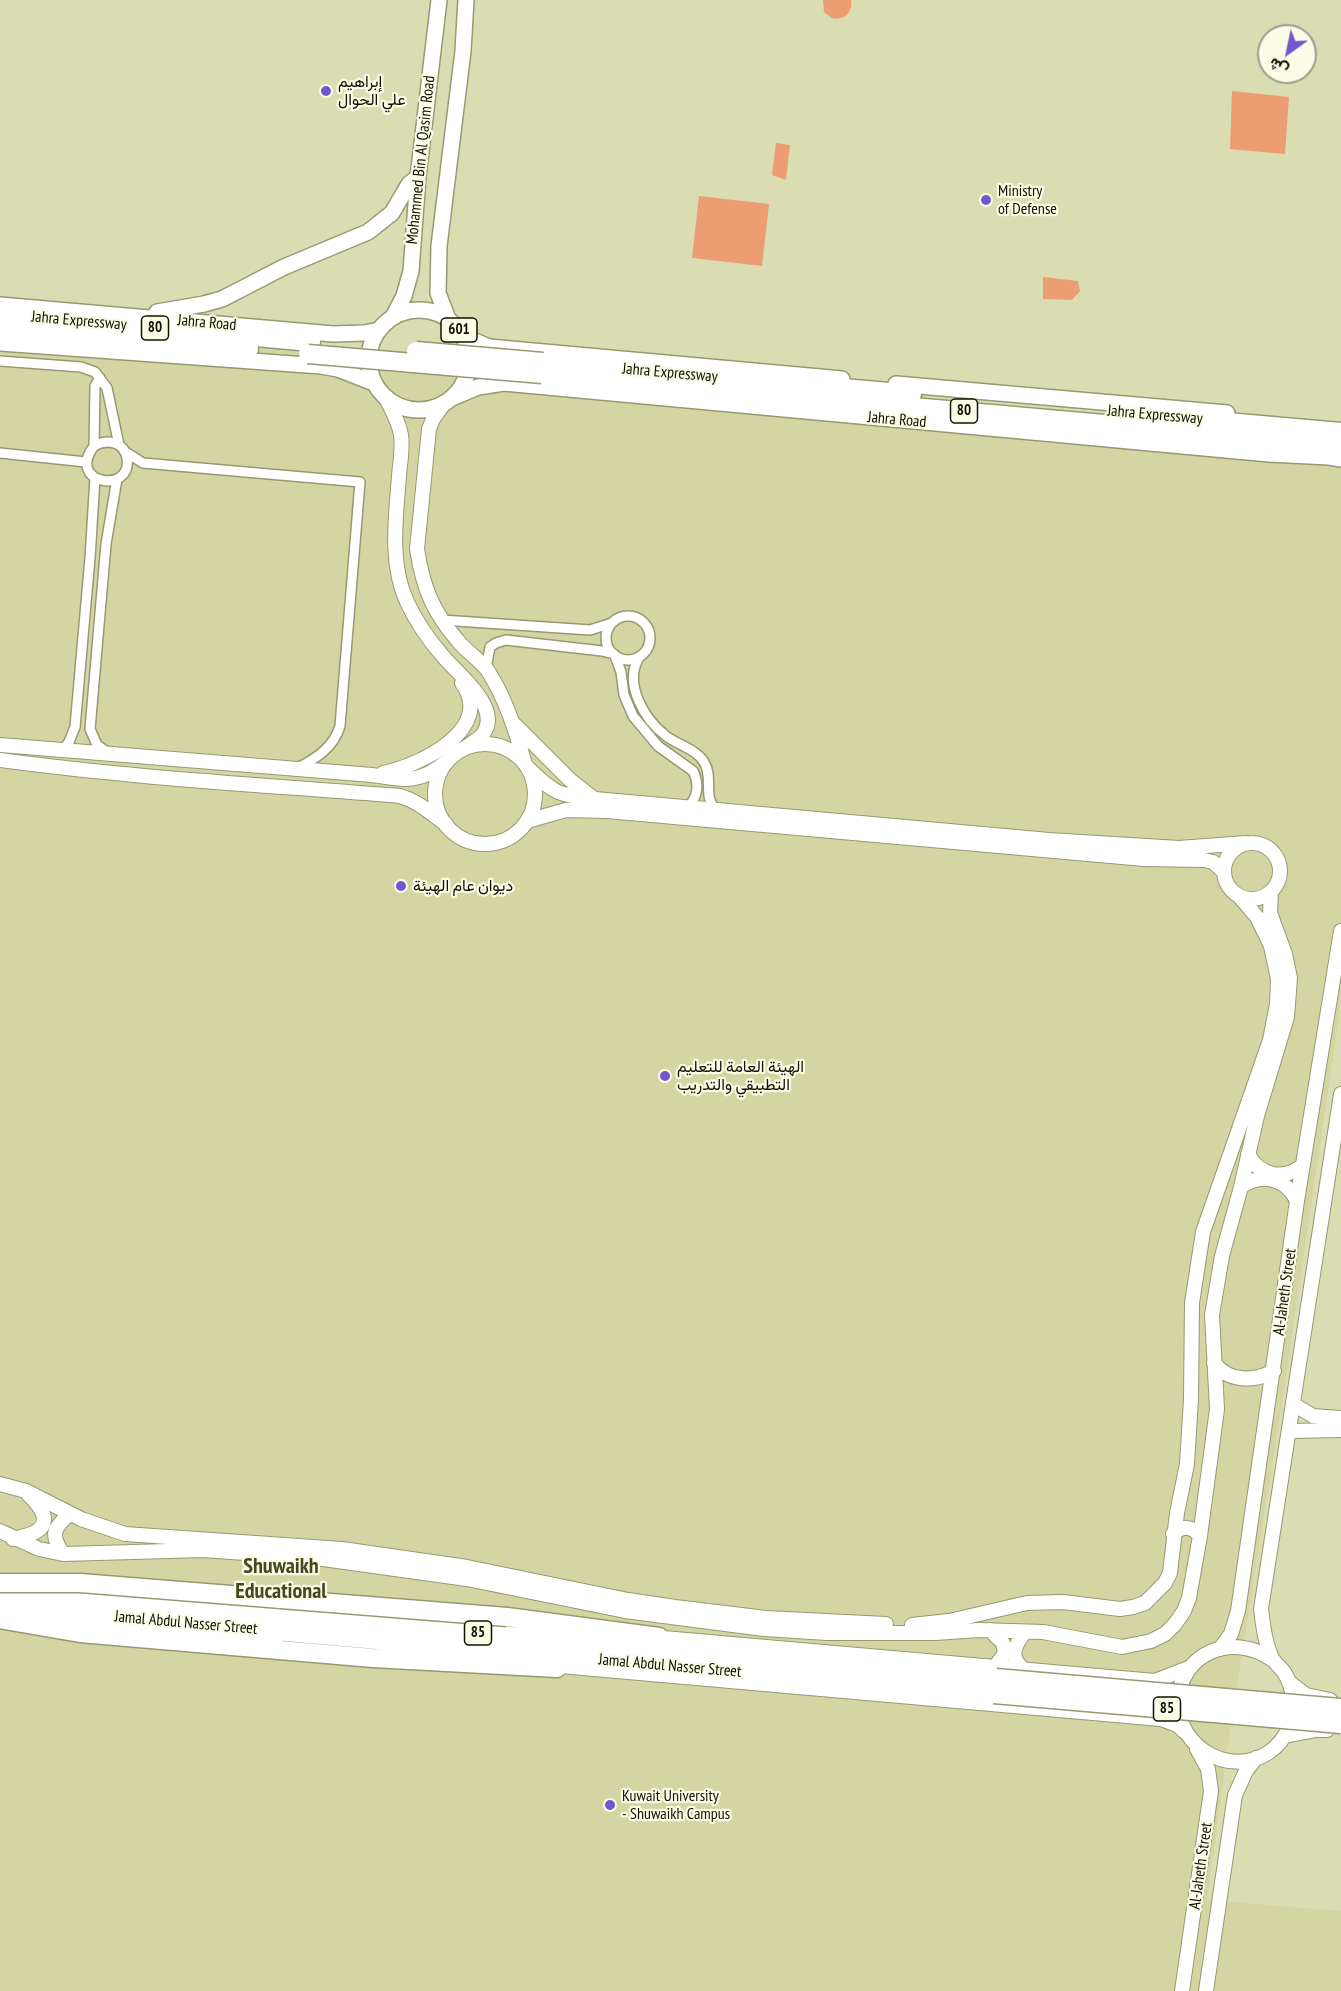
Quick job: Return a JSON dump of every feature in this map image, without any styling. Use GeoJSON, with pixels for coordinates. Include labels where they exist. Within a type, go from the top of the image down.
{"type":"FeatureCollection","features":[{"type":"Feature","properties":{"kind":"highway","name":"Jahra Expressway"},"geometry":{"type":"LineString","coordinates":[[0,314],[1341,432]]}},
{"type":"Feature","properties":{"kind":"highway","name":"Jahra Expressway"},"geometry":{"type":"LineString","coordinates":[[0,328],[1341,444]]}},
{"type":"Feature","properties":{"kind":"highway"},"geometry":{"type":"LineString","coordinates":[[0,1582],[80,1583],[507,1617],[669,1638]]}},
{"type":"Feature","properties":{"kind":"highway","name":"Jamal Abdul Nasser Street"},"geometry":{"type":"LineString","coordinates":[[0,1592],[1341,1708]]}},
{"type":"Feature","properties":{"kind":"highway","name":"Jamal Abdul Nasser Street"},"geometry":{"type":"LineString","coordinates":[[0,1607],[1341,1724]]}},
{"type":"Feature","properties":{"kind":"highway"},"geometry":{"type":"LineString","coordinates":[[0,1617],[80,1633],[373,1658],[608,1670]]}},
{"type":"Feature","properties":{"kind":"main road","name":"Mohammed Bin Al Qasim Road"},"geometry":{"type":"LineString","coordinates":[[393,317],[409,282],[418,177],[439,0]]}},
{"type":"Feature","properties":{"kind":"main road","name":"Mohammed Bin Al Qasim Road"},"geometry":{"type":"LineString","coordinates":[[448,319],[438,293],[439,246],[463,51],[466,0]]}},
{"type":"Feature","properties":{"kind":"main road"},"geometry":{"type":"LineString","coordinates":[[136,316],[222,299],[277,270],[368,232],[392,213],[409,184],[418,177]]}},
{"type":"Feature","properties":{"kind":"main road"},"geometry":{"type":"LineString","coordinates":[[412,260],[418,270],[427,268],[439,246]]}},
{"type":"Feature","properties":{"kind":"main road","name":"Jahra Road"},"geometry":{"type":"LineString","coordinates":[[0,304],[333,334],[379,330]]}},
{"type":"Feature","properties":{"kind":"main road","name":"601"},"geometry":{"type":"LineString","coordinates":[[374,383],[369,356],[379,330],[401,313],[430,311],[448,319],[464,336],[470,354],[465,382],[449,401]]}},
{"type":"Feature","properties":{"kind":"main road"},"geometry":{"type":"LineString","coordinates":[[464,336],[489,347],[1341,423]]}},
{"type":"Feature","properties":{"kind":"main road"},"geometry":{"type":"LineString","coordinates":[[0,344],[321,366],[338,369],[374,383],[386,398],[400,407],[418,411],[449,401]]}},
{"type":"Feature","properties":{"kind":"main road","name":"Jahra Road"},"geometry":{"type":"LineString","coordinates":[[449,401],[478,387],[504,383],[1341,459]]}},
{"type":"Feature","properties":{"kind":"street"},"geometry":{"type":"LineString","coordinates":[[0,361],[81,367],[95,372],[107,388],[122,448],[127,459],[127,466],[120,476],[106,544],[90,729],[98,746],[109,754]]}},
{"type":"Feature","properties":{"kind":"street"},"geometry":{"type":"LineString","coordinates":[[94,446],[95,386],[100,378]]}},
{"type":"Feature","properties":{"kind":"street"},"geometry":{"type":"LineString","coordinates":[[372,775],[398,770],[424,759],[457,737],[467,722],[470,710],[466,689],[428,638],[406,600],[399,578],[395,552],[402,442],[397,420],[386,398]]}},
{"type":"Feature","properties":{"kind":"street"},"geometry":{"type":"LineString","coordinates":[[0,760],[71,770],[400,796],[417,802],[464,839],[478,843],[493,843],[507,839],[520,830],[534,806],[536,793],[534,780],[526,765],[515,725],[486,669],[459,643],[427,594],[417,549],[429,429],[432,419],[449,401]]}},
{"type":"Feature","properties":{"kind":"street"},"geometry":{"type":"LineString","coordinates":[[143,463],[110,482],[95,478],[86,462],[88,453],[94,446],[111,441],[143,463],[360,482],[340,726],[332,742],[323,752],[292,769],[288,788]]}},
{"type":"Feature","properties":{"kind":"street"},"geometry":{"type":"LineString","coordinates":[[0,453],[86,462]]}},
{"type":"Feature","properties":{"kind":"street"},"geometry":{"type":"LineString","coordinates":[[63,750],[73,735],[77,705],[95,478]]}},
{"type":"Feature","properties":{"kind":"street"},"geometry":{"type":"LineString","coordinates":[[396,536],[418,538]]}},
{"type":"Feature","properties":{"kind":"street"},"geometry":{"type":"LineString","coordinates":[[442,620],[590,630],[612,623],[624,616],[632,616],[646,624],[651,638],[646,652],[628,660],[602,651],[506,640],[490,647],[486,669]]}},
{"type":"Feature","properties":{"kind":"street"},"geometry":{"type":"LineString","coordinates":[[612,623],[606,635],[609,649],[615,655],[621,672],[624,695],[633,716],[658,746],[693,771],[697,791],[694,811]]}},
{"type":"Feature","properties":{"kind":"street"},"geometry":{"type":"LineString","coordinates":[[640,656],[634,668],[633,678],[640,703],[658,729],[696,754],[705,763],[709,774],[708,798],[716,810]]}},
{"type":"Feature","properties":{"kind":"street"},"geometry":{"type":"LineString","coordinates":[[0,745],[372,775],[403,780],[419,778],[432,774],[465,748],[483,733],[487,722],[485,708],[478,694],[443,657]]}},
{"type":"Feature","properties":{"kind":"street"},"geometry":{"type":"LineString","coordinates":[[77,705],[92,707]]}},
{"type":"Feature","properties":{"kind":"street"},"geometry":{"type":"LineString","coordinates":[[515,725],[570,780],[595,799]]}},
{"type":"Feature","properties":{"kind":"street"},"geometry":{"type":"LineString","coordinates":[[465,748],[480,744],[496,745],[512,751],[554,791],[568,796],[1144,859],[1213,861],[1224,872],[1228,886],[1257,917],[1271,946],[1278,979],[1278,1004],[1270,1040],[1203,1232],[1192,1303],[1191,1399],[1187,1464],[1176,1513],[1170,1573],[1157,1594],[1145,1603],[1120,1609],[1063,1602],[1027,1603],[949,1621],[916,1625],[766,1618],[675,1607],[613,1603]]}},
{"type":"Feature","properties":{"kind":"street"},"geometry":{"type":"LineString","coordinates":[[446,762],[438,776],[435,793],[438,809],[446,824]]}},
{"type":"Feature","properties":{"kind":"street"},"geometry":{"type":"LineString","coordinates":[[0,1484],[26,1491],[70,1514],[125,1534],[342,1549],[466,1567],[613,1603],[764,1629],[935,1634],[990,1630],[1043,1632],[1122,1647],[1138,1645],[1158,1637],[1175,1624],[1189,1598],[1217,1409],[1212,1315],[1222,1256],[1262,1098],[1285,1030],[1289,1004],[1288,966],[1282,942],[1270,913],[1271,892],[1280,878],[1276,856],[1265,846],[1257,843],[1179,848],[882,831],[716,810],[579,810],[555,813],[527,821]]}},
{"type":"Feature","properties":{"kind":"street"},"geometry":{"type":"LineString","coordinates":[[1224,872],[1230,854],[1234,849],[1246,843]]}},
{"type":"Feature","properties":{"kind":"street"},"geometry":{"type":"LineString","coordinates":[[1239,896],[1252,899],[1271,892]]}},
{"type":"Feature","properties":{"kind":"street","name":"Al-Jaheth Street"},"geometry":{"type":"LineString","coordinates":[[1220,1649],[1231,1634],[1237,1619],[1297,1201],[1334,1015],[1341,931]]}},
{"type":"Feature","properties":{"kind":"street","name":"Al-Jaheth Street"},"geometry":{"type":"LineString","coordinates":[[1273,1660],[1265,1635],[1261,1609],[1341,1094]]}},
{"type":"Feature","properties":{"kind":"street"},"geometry":{"type":"LineString","coordinates":[[1248,1154],[1260,1169],[1272,1174],[1286,1174],[1303,1165]]}},
{"type":"Feature","properties":{"kind":"street"},"geometry":{"type":"LineString","coordinates":[[1241,1187],[1257,1179],[1270,1178],[1287,1186],[1297,1201]]}},
{"type":"Feature","properties":{"kind":"street"},"geometry":{"type":"LineString","coordinates":[[1203,1232],[1211,1239],[1226,1237]]}},
{"type":"Feature","properties":{"kind":"street"},"geometry":{"type":"LineString","coordinates":[[1200,1248],[1215,1247],[1222,1256]]}},
{"type":"Feature","properties":{"kind":"street"},"geometry":{"type":"LineString","coordinates":[[1214,1363],[1229,1376],[1254,1379],[1274,1371]]}},
{"type":"Feature","properties":{"kind":"street"},"geometry":{"type":"LineString","coordinates":[[1216,1386],[1229,1382],[1252,1386],[1270,1398]]}},
{"type":"Feature","properties":{"kind":"street"},"geometry":{"type":"LineString","coordinates":[[1293,1404],[1313,1423],[1341,1430]]}},
{"type":"Feature","properties":{"kind":"street"},"geometry":{"type":"LineString","coordinates":[[1290,1431],[1313,1423],[1341,1418]]}},
{"type":"Feature","properties":{"kind":"street"},"geometry":{"type":"LineString","coordinates":[[1256,1489],[1267,1495],[1280,1494]]}},
{"type":"Feature","properties":{"kind":"street"},"geometry":{"type":"LineString","coordinates":[[13,1539],[30,1535],[41,1528],[43,1521],[43,1513],[26,1491]]}},
{"type":"Feature","properties":{"kind":"street"},"geometry":{"type":"LineString","coordinates":[[1176,1513],[1186,1520],[1197,1520],[1202,1517]]}},
{"type":"Feature","properties":{"kind":"street"},"geometry":{"type":"LineString","coordinates":[[63,1554],[55,1541],[55,1530],[60,1521],[70,1514]]}},
{"type":"Feature","properties":{"kind":"street"},"geometry":{"type":"LineString","coordinates":[[1173,1534],[1184,1527],[1190,1528],[1200,1536]]}},
{"type":"Feature","properties":{"kind":"street"},"geometry":{"type":"LineString","coordinates":[[0,1531],[13,1539],[39,1549],[63,1554],[194,1550],[316,1558],[586,1597]]}},
{"type":"Feature","properties":{"kind":"street"},"geometry":{"type":"LineString","coordinates":[[0,1582],[1155,1681],[1191,1667],[1203,1657],[1220,1649],[1249,1648],[1273,1660],[1282,1670],[1289,1682],[1294,1700],[1285,1736],[1275,1747],[1256,1758],[1235,1762],[1220,1760],[1207,1754],[1177,1725],[1161,1719],[0,1617]]}},
{"type":"Feature","properties":{"kind":"street"},"geometry":{"type":"LineString","coordinates":[[990,1630],[1003,1643],[1005,1653],[995,1667]]}},
{"type":"Feature","properties":{"kind":"street"},"geometry":{"type":"LineString","coordinates":[[1025,1632],[1016,1643],[1014,1652],[1017,1663],[1025,1670]]}},
{"type":"Feature","properties":{"kind":"street"},"geometry":{"type":"LineString","coordinates":[[1185,1732],[1179,1716],[1178,1699],[1191,1667]]}},
{"type":"Feature","properties":{"kind":"street"},"geometry":{"type":"LineString","coordinates":[[1289,1682],[1306,1695],[1341,1701]]}},
{"type":"Feature","properties":{"kind":"street"},"geometry":{"type":"LineString","coordinates":[[1285,1736],[1316,1730],[1341,1732]]}},
{"type":"Feature","properties":{"kind":"street","name":"Al-Jaheth Street"},"geometry":{"type":"LineString","coordinates":[[1182,1991],[1203,1851],[1210,1783],[1208,1769],[1195,1744]]}},
{"type":"Feature","properties":{"kind":"street","name":"Al-Jaheth Street"},"geometry":{"type":"LineString","coordinates":[[1206,1991],[1235,1795],[1246,1771],[1256,1758]]}},
{"type":"Feature","properties":{"kind":"street"},"geometry":{"type":"LineString","coordinates":[[1203,1851],[1216,1853],[1225,1861]]}},
{"type":"Feature","properties":{"kind":"shaded area"},"geometry":{"type":"Polygon","coordinates":[[[823,0],[851,0],[851,9],[844,17],[832,18],[824,12],[823,0]]]}},
{"type":"Feature","properties":{"kind":"shaded area"},"geometry":{"type":"Polygon","coordinates":[[[1232,91],[1289,97],[1285,154],[1230,149],[1232,91]]]}},
{"type":"Feature","properties":{"kind":"shaded area"},"geometry":{"type":"Polygon","coordinates":[[[776,143],[790,145],[786,180],[772,175],[776,143]]]}},
{"type":"Feature","properties":{"kind":"shaded area"},"geometry":{"type":"Polygon","coordinates":[[[699,196],[769,204],[762,266],[692,258],[699,196]]]}},
{"type":"Feature","properties":{"kind":"shaded area"},"geometry":{"type":"Polygon","coordinates":[[[1043,277],[1078,281],[1080,291],[1072,300],[1043,299],[1043,277]]]}},
{"type":"Feature","properties":{"kind":"shaded area","name":"الهيئة العامة للتعليم التطبيقي والتدريب"},"geometry":{"type":"Polygon","coordinates":[[[0,316],[1341,439],[1341,1002],[1281,1410],[1233,1709],[1207,1900],[1341,1911],[1341,1991],[0,1991],[0,316]]]}},
{"type":"Feature","properties":{"kind":"place","name":"إبراهيم علي الحوال"},"geometry":{"type":"Point","coordinates":[326,91]}},
{"type":"Feature","properties":{"kind":"place","name":"Ministry of Defense"},"geometry":{"type":"Point","coordinates":[986,200]}},
{"type":"Feature","properties":{"kind":"place","name":"ديوان عام الهيئة"},"geometry":{"type":"Point","coordinates":[401,886]}},
{"type":"Feature","properties":{"kind":"place","name":"الهيئة العامة للتعليم التطبيقي والتدريب"},"geometry":{"type":"Point","coordinates":[665,1076]}},
{"type":"Feature","properties":{"kind":"place","name":"Kuwait University - Shuwaikh Campus"},"geometry":{"type":"Point","coordinates":[610,1805]}},
{"type":"Feature","properties":{"kind":"district","name":"Shuwaikh Educational"},"geometry":{"type":"Point","coordinates":[281,1580]}}]}
